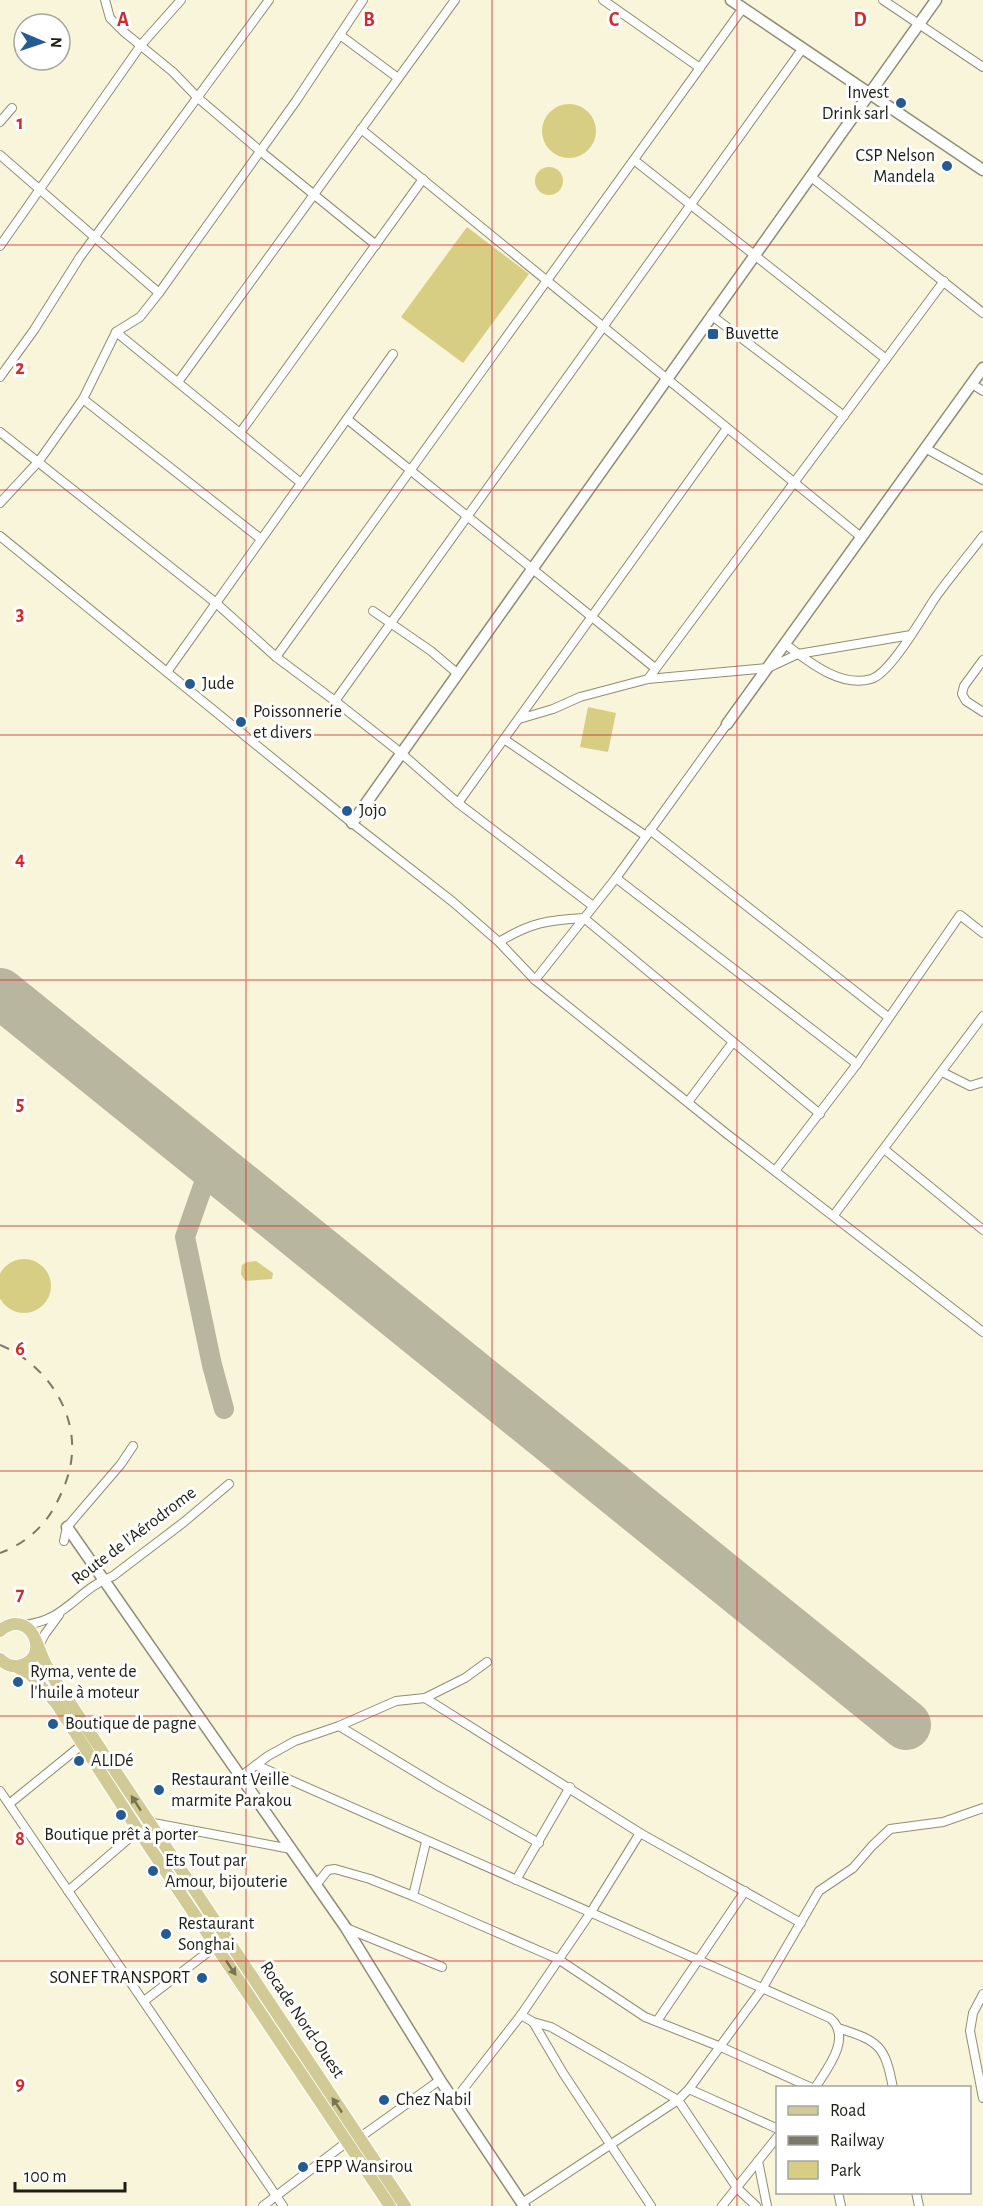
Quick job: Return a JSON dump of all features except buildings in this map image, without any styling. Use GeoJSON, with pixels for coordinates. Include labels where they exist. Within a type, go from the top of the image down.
{"type":"FeatureCollection","features":[{"type":"Feature","properties":{"kind":"main road"},"geometry":{"type":"LineString","coordinates":[[0,1617],[19,1624]]}},
{"type":"Feature","properties":{"kind":"main road"},"geometry":{"type":"LineString","coordinates":[[0,1631],[8,1626],[19,1624]]}},
{"type":"Feature","properties":{"kind":"main road","name":"Rocade Nord-Ouest"},"geometry":{"type":"LineString","coordinates":[[19,1624],[30,1630],[56,1682],[405,2206]]}},
{"type":"Feature","properties":{"kind":"main road"},"geometry":{"type":"LineString","coordinates":[[15,1666],[28,1662],[37,1646]]}},
{"type":"Feature","properties":{"kind":"main road","name":"Rocade Nord-Ouest"},"geometry":{"type":"LineString","coordinates":[[0,1659],[30,1674],[42,1685],[390,2206]]}},
{"type":"Feature","properties":{"kind":"street"},"geometry":{"type":"LineString","coordinates":[[105,0],[110,18],[124,32],[259,150],[376,244]]}},
{"type":"Feature","properties":{"kind":"street"},"geometry":{"type":"LineString","coordinates":[[0,246],[141,45],[181,0]]}},
{"type":"Feature","properties":{"kind":"street"},"geometry":{"type":"LineString","coordinates":[[0,377],[95,237],[269,0]]}},
{"type":"Feature","properties":{"kind":"street"},"geometry":{"type":"LineString","coordinates":[[0,503],[39,461],[82,399],[116,332],[140,317],[159,293],[363,0]]}},
{"type":"Feature","properties":{"kind":"street"},"geometry":{"type":"LineString","coordinates":[[178,382],[454,0]]}},
{"type":"Feature","properties":{"kind":"street"},"geometry":{"type":"LineString","coordinates":[[603,0],[700,68]]}},
{"type":"Feature","properties":{"kind":"street"},"geometry":{"type":"LineString","coordinates":[[731,0],[983,170]]}},
{"type":"Feature","properties":{"kind":"street"},"geometry":{"type":"LineString","coordinates":[[883,0],[983,67]]}},
{"type":"Feature","properties":{"kind":"street"},"geometry":{"type":"LineString","coordinates":[[352,823],[936,0]]}},
{"type":"Feature","properties":{"kind":"street"},"geometry":{"type":"LineString","coordinates":[[276,657],[743,8]]}},
{"type":"Feature","properties":{"kind":"street"},"geometry":{"type":"LineString","coordinates":[[340,35],[398,78]]}},
{"type":"Feature","properties":{"kind":"street"},"geometry":{"type":"LineString","coordinates":[[335,701],[803,48]]}},
{"type":"Feature","properties":{"kind":"street"},"geometry":{"type":"LineString","coordinates":[[0,122],[12,108]]}},
{"type":"Feature","properties":{"kind":"street"},"geometry":{"type":"LineString","coordinates":[[361,129],[861,537]]}},
{"type":"Feature","properties":{"kind":"street"},"geometry":{"type":"LineString","coordinates":[[0,155],[159,293]]}},
{"type":"Feature","properties":{"kind":"street"},"geometry":{"type":"LineString","coordinates":[[634,160],[886,359]]}},
{"type":"Feature","properties":{"kind":"street"},"geometry":{"type":"LineString","coordinates":[[810,176],[983,313]]}},
{"type":"Feature","properties":{"kind":"street"},"geometry":{"type":"LineString","coordinates":[[240,433],[423,179]]}},
{"type":"Feature","properties":{"kind":"street"},"geometry":{"type":"LineString","coordinates":[[648,679],[944,282]]}},
{"type":"Feature","properties":{"kind":"street"},"geometry":{"type":"LineString","coordinates":[[711,315],[844,416]]}},
{"type":"Feature","properties":{"kind":"street"},"geometry":{"type":"LineString","coordinates":[[116,332],[301,483]]}},
{"type":"Feature","properties":{"kind":"street"},"geometry":{"type":"LineString","coordinates":[[167,672],[393,354]]}},
{"type":"Feature","properties":{"kind":"street"},"geometry":{"type":"LineString","coordinates":[[535,980],[616,878],[983,368]]}},
{"type":"Feature","properties":{"kind":"street"},"geometry":{"type":"LineString","coordinates":[[972,384],[983,391]]}},
{"type":"Feature","properties":{"kind":"street"},"geometry":{"type":"LineString","coordinates":[[82,399],[261,539]]}},
{"type":"Feature","properties":{"kind":"street"},"geometry":{"type":"LineString","coordinates":[[347,419],[655,668]]}},
{"type":"Feature","properties":{"kind":"street"},"geometry":{"type":"LineString","coordinates":[[458,802],[728,428]]}},
{"type":"Feature","properties":{"kind":"street"},"geometry":{"type":"LineString","coordinates":[[0,432],[216,603],[276,657],[335,701],[458,802],[593,906]]}},
{"type":"Feature","properties":{"kind":"street"},"geometry":{"type":"LineString","coordinates":[[925,448],[983,480]]}},
{"type":"Feature","properties":{"kind":"street"},"geometry":{"type":"LineString","coordinates":[[0,536],[352,823],[453,902],[499,942],[535,980],[775,1171],[983,1332]]}},
{"type":"Feature","properties":{"kind":"street"},"geometry":{"type":"LineString","coordinates":[[785,644],[834,676],[854,682],[872,679],[881,674],[983,536]]}},
{"type":"Feature","properties":{"kind":"street"},"geometry":{"type":"LineString","coordinates":[[373,611],[431,651],[458,674]]}},
{"type":"Feature","properties":{"kind":"street"},"geometry":{"type":"LineString","coordinates":[[518,719],[553,709],[580,697],[648,679],[768,668],[798,654],[911,634]]}},
{"type":"Feature","properties":{"kind":"street"},"geometry":{"type":"LineString","coordinates":[[983,660],[964,686],[962,694],[966,701],[983,712]]}},
{"type":"Feature","properties":{"kind":"street"},"geometry":{"type":"LineString","coordinates":[[504,739],[648,833],[888,1017]]}},
{"type":"Feature","properties":{"kind":"street"},"geometry":{"type":"LineString","coordinates":[[616,878],[857,1064]]}},
{"type":"Feature","properties":{"kind":"street"},"geometry":{"type":"LineString","coordinates":[[775,1171],[857,1064],[960,915],[983,933]]}},
{"type":"Feature","properties":{"kind":"street"},"geometry":{"type":"LineString","coordinates":[[499,942],[521,928],[540,923],[584,918],[820,1114]]}},
{"type":"Feature","properties":{"kind":"street"},"geometry":{"type":"LineString","coordinates":[[834,1215],[983,1016]]}},
{"type":"Feature","properties":{"kind":"street"},"geometry":{"type":"LineString","coordinates":[[688,1102],[733,1042]]}},
{"type":"Feature","properties":{"kind":"street"},"geometry":{"type":"LineString","coordinates":[[942,1072],[970,1086],[983,1082]]}},
{"type":"Feature","properties":{"kind":"street"},"geometry":{"type":"LineString","coordinates":[[884,1149],[983,1230]]}},
{"type":"Feature","properties":{"kind":"street"},"geometry":{"type":"LineString","coordinates":[[64,1541],[67,1527],[133,1446]]}},
{"type":"Feature","properties":{"kind":"street","name":"Route de l'Aérodrome"},"geometry":{"type":"LineString","coordinates":[[37,1646],[60,1614],[184,1522],[229,1484]]}},
{"type":"Feature","properties":{"kind":"street"},"geometry":{"type":"LineString","coordinates":[[67,1527],[345,1928],[440,2080],[523,2205],[678,2100],[689,2089],[762,1989],[819,1891],[844,1876],[890,1829],[943,1822],[983,1808]]}},
{"type":"Feature","properties":{"kind":"street","name":"Route de l'Aérodrome"},"geometry":{"type":"LineString","coordinates":[[19,1624],[38,1623],[60,1614]]}},
{"type":"Feature","properties":{"kind":"street"},"geometry":{"type":"LineString","coordinates":[[240,1777],[268,1756],[295,1741],[339,1726],[396,1701],[425,1698],[465,1678],[487,1662]]}},
{"type":"Feature","properties":{"kind":"street"},"geometry":{"type":"LineString","coordinates":[[0,1671],[15,1666]]}},
{"type":"Feature","properties":{"kind":"street"},"geometry":{"type":"LineString","coordinates":[[425,1698],[640,1833],[801,1923]]}},
{"type":"Feature","properties":{"kind":"street"},"geometry":{"type":"LineString","coordinates":[[339,1726],[539,1844]]}},
{"type":"Feature","properties":{"kind":"street"},"geometry":{"type":"LineString","coordinates":[[9,1804],[83,1744]]}},
{"type":"Feature","properties":{"kind":"street"},"geometry":{"type":"LineString","coordinates":[[256,1766],[830,2018],[838,2028],[869,2039],[879,2047],[885,2056],[892,2086]]}},
{"type":"Feature","properties":{"kind":"street"},"geometry":{"type":"LineString","coordinates":[[516,1880],[539,1844],[570,1787]]}},
{"type":"Feature","properties":{"kind":"street"},"geometry":{"type":"LineString","coordinates":[[0,1791],[283,2206]]}},
{"type":"Feature","properties":{"kind":"street"},"geometry":{"type":"LineString","coordinates":[[68,1891],[148,1822],[291,1849]]}},
{"type":"Feature","properties":{"kind":"street"},"geometry":{"type":"LineString","coordinates":[[454,2101],[521,2015],[591,1912],[640,1833]]}},
{"type":"Feature","properties":{"kind":"street"},"geometry":{"type":"LineString","coordinates":[[413,1896],[426,1842]]}},
{"type":"Feature","properties":{"kind":"street"},"geometry":{"type":"LineString","coordinates":[[315,1885],[328,1870],[335,1869],[413,1896],[558,1959],[645,2017],[809,2086]]}},
{"type":"Feature","properties":{"kind":"street"},"geometry":{"type":"LineString","coordinates":[[657,2021],[745,1891]]}},
{"type":"Feature","properties":{"kind":"street"},"geometry":{"type":"LineString","coordinates":[[345,1928],[442,1967]]}},
{"type":"Feature","properties":{"kind":"street"},"geometry":{"type":"LineString","coordinates":[[144,2001],[216,1946]]}},
{"type":"Feature","properties":{"kind":"street"},"geometry":{"type":"LineString","coordinates":[[983,1994],[973,2013],[970,2031],[981,2077],[983,2098]]}},
{"type":"Feature","properties":{"kind":"street"},"geometry":{"type":"LineString","coordinates":[[521,2015],[533,2022],[551,2027],[678,2100],[737,2188],[756,2206]]}},
{"type":"Feature","properties":{"kind":"street"},"geometry":{"type":"LineString","coordinates":[[533,2022],[651,2206]]}},
{"type":"Feature","properties":{"kind":"street"},"geometry":{"type":"LineString","coordinates":[[815,2086],[836,2053],[839,2043],[838,2028]]}},
{"type":"Feature","properties":{"kind":"street"},"geometry":{"type":"LineString","coordinates":[[359,2138],[440,2080]]}},
{"type":"Feature","properties":{"kind":"street"},"geometry":{"type":"LineString","coordinates":[[689,2089],[776,2129]]}},
{"type":"Feature","properties":{"kind":"street"},"geometry":{"type":"LineString","coordinates":[[722,2206],[776,2137]]}},
{"type":"Feature","properties":{"kind":"street"},"geometry":{"type":"LineString","coordinates":[[263,2206],[346,2142]]}},
{"type":"Feature","properties":{"kind":"street"},"geometry":{"type":"LineString","coordinates":[[758,2161],[767,2206]]}},
{"type":"Feature","properties":{"kind":"green space"},"geometry":{"type":"Polygon","coordinates":[[[564,104],[574,104],[588,112],[594,121],[596,131],[594,141],[588,150],[574,158],[564,158],[547,146],[542,136],[542,126],[554,109],[564,104]]]}},
{"type":"Feature","properties":{"kind":"green space"},"geometry":{"type":"Polygon","coordinates":[[[549,167],[559,171],[563,181],[559,191],[549,195],[539,191],[535,181],[539,171],[549,167]]]}},
{"type":"Feature","properties":{"kind":"green space"},"geometry":{"type":"Polygon","coordinates":[[[467,227],[529,274],[463,363],[401,317],[467,227]]]}},
{"type":"Feature","properties":{"kind":"green space"},"geometry":{"type":"Polygon","coordinates":[[[588,707],[616,713],[608,752],[580,747],[588,707]]]}},
{"type":"Feature","properties":{"kind":"green space"},"geometry":{"type":"Polygon","coordinates":[[[19,1259],[29,1259],[39,1263],[47,1271],[51,1281],[51,1291],[47,1301],[39,1309],[29,1313],[19,1313],[9,1309],[-1,1296],[1,1271],[9,1263],[19,1259]]]}},
{"type":"Feature","properties":{"kind":"green space"},"geometry":{"type":"Polygon","coordinates":[[[256,1261],[273,1273],[272,1279],[245,1281],[241,1274],[242,1265],[256,1261]]]}},
{"type":"Feature","properties":{"kind":"taxiway"},"geometry":{"type":"LineString","coordinates":[[211,1163],[185,1237],[212,1365],[224,1409]]}},
{"type":"Feature","properties":{"kind":"runway"},"geometry":{"type":"LineString","coordinates":[[0,993],[906,1725]]}},
{"type":"Feature","properties":{"kind":"railway"},"geometry":{"type":"LineString","coordinates":[[0,1345],[29,1362],[53,1388],[68,1419],[72,1453],[66,1480],[50,1514],[25,1540],[0,1553]]}},
{"type":"Feature","properties":{"kind":"place","name":"Invest Drink sarl"},"geometry":{"type":"Point","coordinates":[901,103]}},
{"type":"Feature","properties":{"kind":"place","name":"CSP Nelson Mandela"},"geometry":{"type":"Point","coordinates":[947,166]}},
{"type":"Feature","properties":{"kind":"place","name":"Buvette"},"geometry":{"type":"Point","coordinates":[713,334]}},
{"type":"Feature","properties":{"kind":"place","name":"Jude"},"geometry":{"type":"Point","coordinates":[190,684]}},
{"type":"Feature","properties":{"kind":"place","name":"Poissonnerie et divers"},"geometry":{"type":"Point","coordinates":[241,722]}},
{"type":"Feature","properties":{"kind":"place","name":"Jojo"},"geometry":{"type":"Point","coordinates":[347,811]}},
{"type":"Feature","properties":{"kind":"place","name":"Ryma, vente de l'huile à moteur"},"geometry":{"type":"Point","coordinates":[18,1682]}},
{"type":"Feature","properties":{"kind":"place","name":"Boutique de pagne"},"geometry":{"type":"Point","coordinates":[53,1724]}},
{"type":"Feature","properties":{"kind":"place","name":"ALIDé"},"geometry":{"type":"Point","coordinates":[79,1761]}},
{"type":"Feature","properties":{"kind":"place","name":"Restaurant Veille marmite Parakou"},"geometry":{"type":"Point","coordinates":[159,1790]}},
{"type":"Feature","properties":{"kind":"place","name":"Boutique prêt à porter"},"geometry":{"type":"Point","coordinates":[121,1815]}},
{"type":"Feature","properties":{"kind":"place","name":"Ets Tout par Amour, bijouterie"},"geometry":{"type":"Point","coordinates":[153,1871]}},
{"type":"Feature","properties":{"kind":"place","name":"Restaurant Songhai"},"geometry":{"type":"Point","coordinates":[166,1934]}},
{"type":"Feature","properties":{"kind":"place","name":"SONEF TRANSPORT"},"geometry":{"type":"Point","coordinates":[202,1978]}},
{"type":"Feature","properties":{"kind":"place","name":"Chez Nabil"},"geometry":{"type":"Point","coordinates":[384,2100]}},
{"type":"Feature","properties":{"kind":"place","name":"EPP Wansirou"},"geometry":{"type":"Point","coordinates":[303,2167]}}]}
